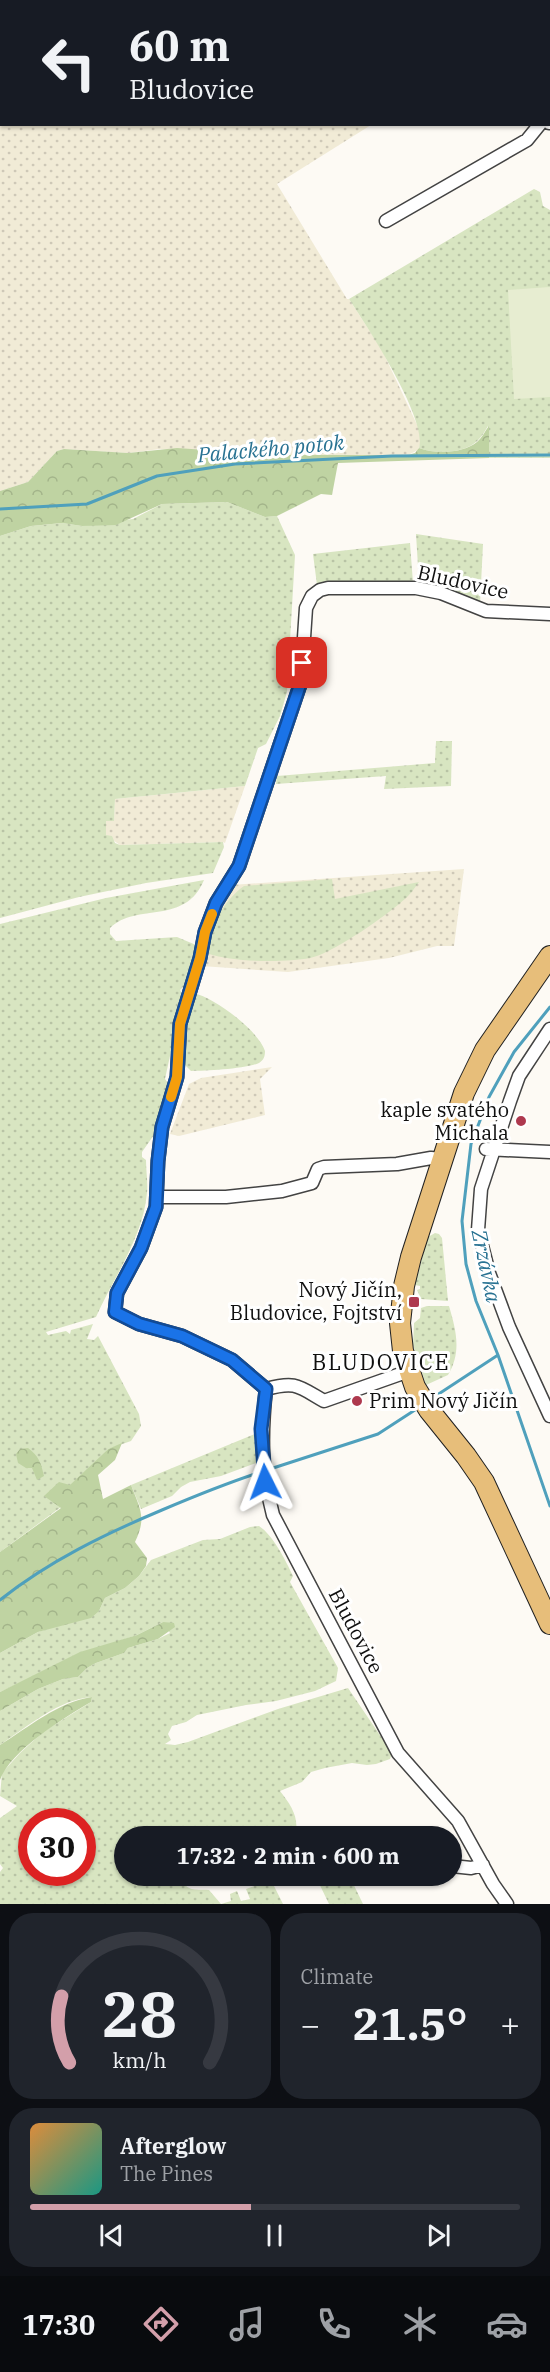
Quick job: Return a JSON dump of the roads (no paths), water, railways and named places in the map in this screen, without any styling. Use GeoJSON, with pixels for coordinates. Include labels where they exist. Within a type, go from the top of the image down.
{"type":"FeatureCollection","features":[{"type":"Feature","properties":{"kind":"main road"},"geometry":{"type":"LineString","coordinates":[[550,956],[476,1065],[456,1112],[411,1257],[402,1300],[401,1335],[409,1371],[425,1404],[484,1482],[545,1597],[550,1624]]}},
{"type":"Feature","properties":{"kind":"street"},"geometry":{"type":"LineString","coordinates":[[386,221],[525,142],[538,126]]}},
{"type":"Feature","properties":{"kind":"street","name":"Bludovice"},"geometry":{"type":"LineString","coordinates":[[507,1904],[458,1821],[398,1753],[273,1515],[265,1482],[261,1429],[266,1389],[232,1360],[182,1336],[139,1324],[115,1312],[117,1293],[141,1248],[156,1207],[162,1127],[177,1077],[180,1024],[200,958],[205,932],[216,903],[239,866],[301,682],[306,608],[312,596],[328,588],[416,588],[441,593],[492,613],[550,614]]}},
{"type":"Feature","properties":{"kind":"street"},"geometry":{"type":"LineString","coordinates":[[550,1029],[519,1076],[491,1149],[481,1189],[478,1230],[489,1273],[501,1306],[550,1416]]}},
{"type":"Feature","properties":{"kind":"street"},"geometry":{"type":"LineString","coordinates":[[491,1149],[550,1152]]}},
{"type":"Feature","properties":{"kind":"street"},"geometry":{"type":"LineString","coordinates":[[157,1197],[219,1197],[272,1192],[310,1184],[315,1180],[318,1169],[324,1167],[398,1164],[431,1158],[442,1159]]}},
{"type":"Feature","properties":{"kind":"street"},"geometry":{"type":"LineString","coordinates":[[266,1389],[286,1384],[300,1388],[324,1401],[409,1371]]}},
{"type":"Feature","properties":{"kind":"street"},"geometry":{"type":"LineString","coordinates":[[462,1867],[471,1868],[483,1865]]}},
{"type":"Feature","properties":{"kind":"waterway","name":"Palackého potok"},"geometry":{"type":"LineString","coordinates":[[0,509],[87,504],[157,476],[235,464],[392,456],[550,455]]}},
{"type":"Feature","properties":{"kind":"waterway","name":"Zrzávka"},"geometry":{"type":"LineString","coordinates":[[550,1007],[514,1052],[489,1097],[471,1144],[462,1221],[466,1264],[476,1301],[498,1355],[550,1506]]}},
{"type":"Feature","properties":{"kind":"waterway"},"geometry":{"type":"LineString","coordinates":[[431,1399],[498,1355]]}},
{"type":"Feature","properties":{"kind":"waterway"},"geometry":{"type":"LineString","coordinates":[[267,1470],[378,1434],[418,1408]]}},
{"type":"Feature","properties":{"kind":"waterway"},"geometry":{"type":"LineString","coordinates":[[0,1600],[38,1573],[99,1539],[223,1485],[261,1472]]}},
{"type":"Feature","properties":{"kind":"place","name":"kaple svatého Michala"},"geometry":{"type":"Point","coordinates":[521,1121]}},
{"type":"Feature","properties":{"kind":"place","name":"Nový Jičín, Bludovice, Fojtství"},"geometry":{"type":"Point","coordinates":[414,1302]}},
{"type":"Feature","properties":{"kind":"place","name":"Prim Nový Jičín"},"geometry":{"type":"Point","coordinates":[357,1401]}},
{"type":"Feature","properties":{"kind":"district","name":"BLUDOVICE"},"geometry":{"type":"Point","coordinates":[381,1362]}}]}
